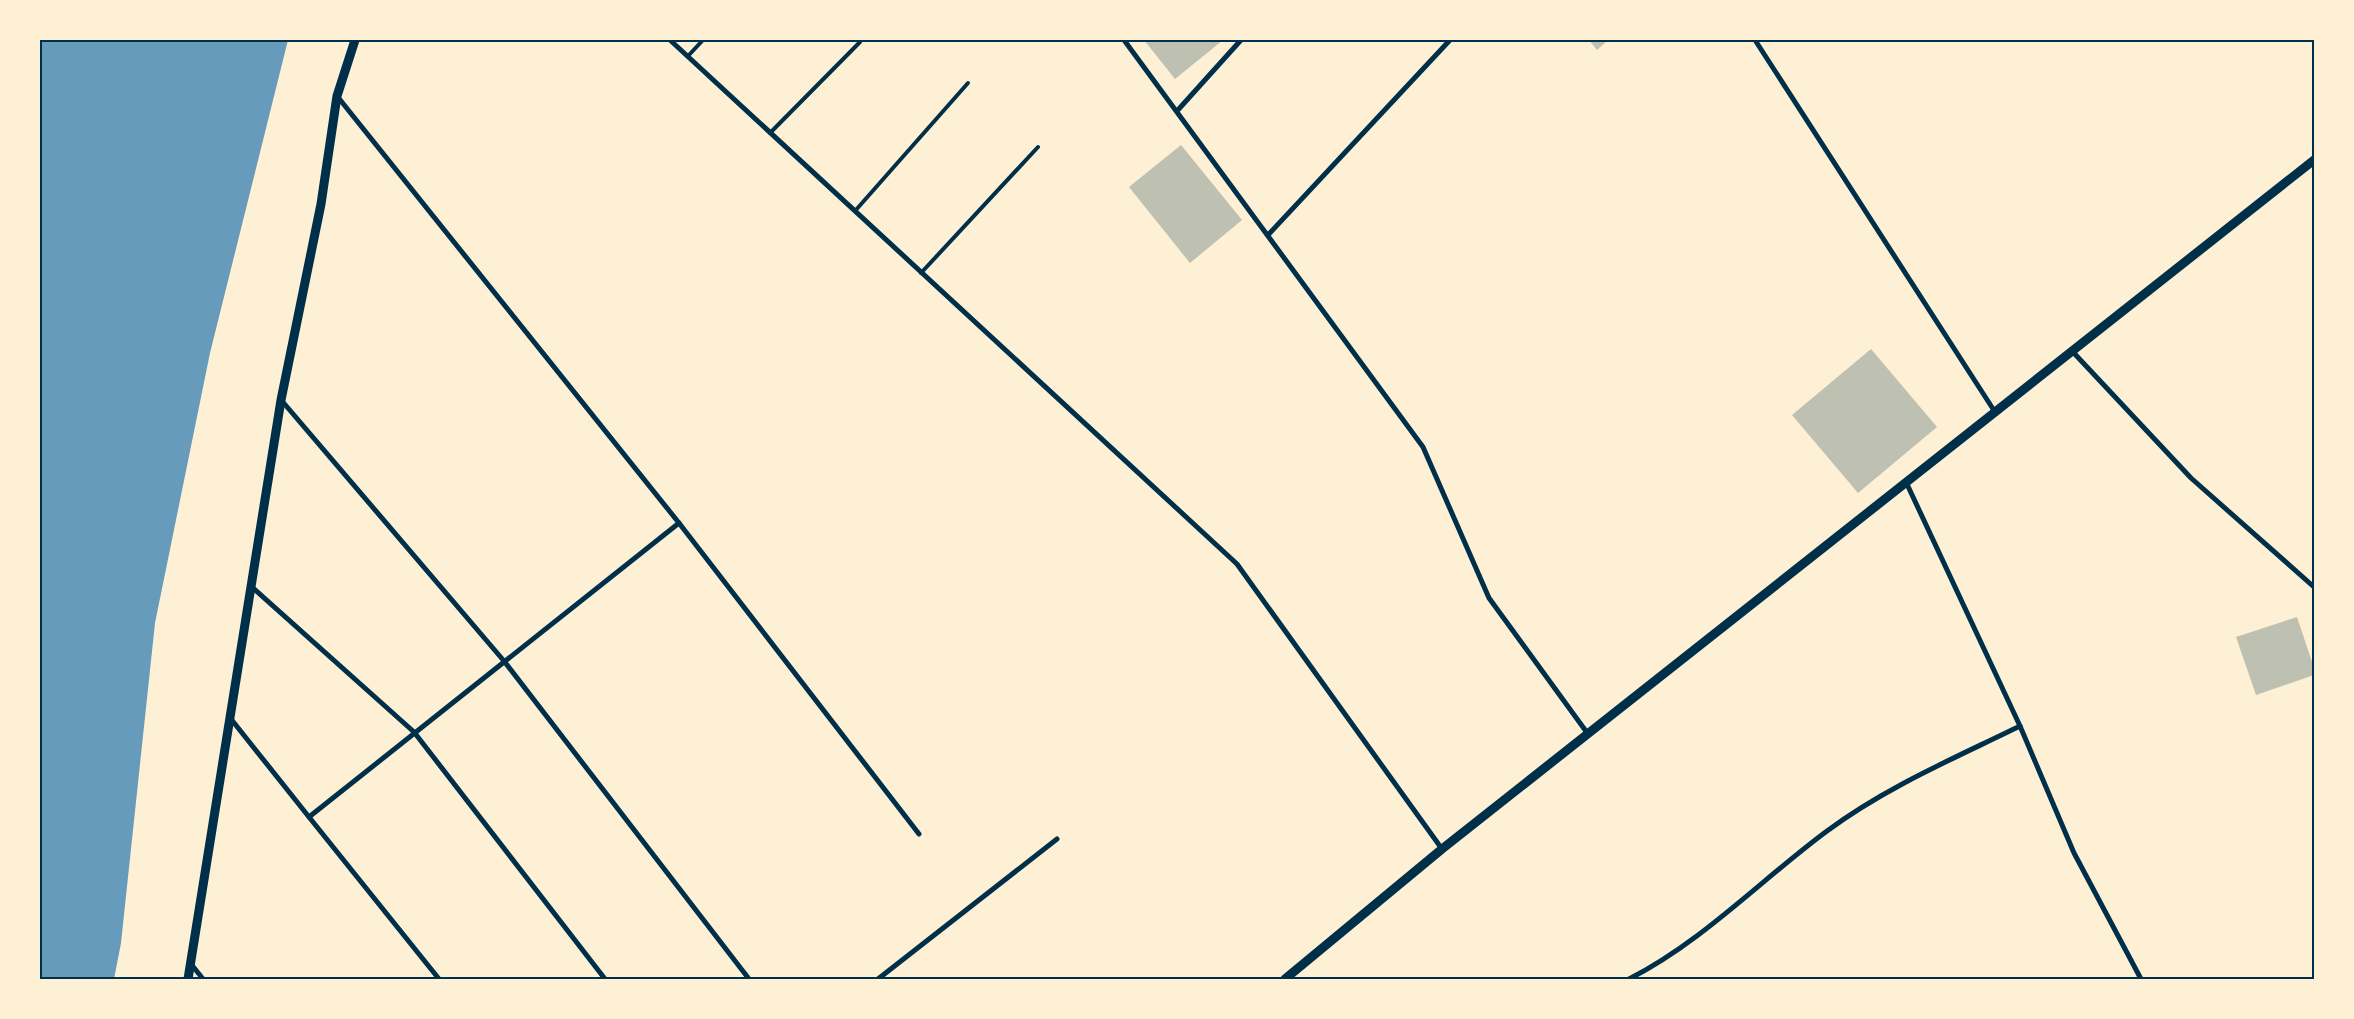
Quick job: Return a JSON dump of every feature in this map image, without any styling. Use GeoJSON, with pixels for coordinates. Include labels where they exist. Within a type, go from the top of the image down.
{"type":"FeatureCollection","features":[{"type":"Feature","properties":{"kind":"street"},"geometry":{"type":"LineString","coordinates":[[188,979],[192,964],[281,400],[321,204],[337,96],[355,40]]}},
{"type":"Feature","properties":{"kind":"street"},"geometry":{"type":"LineString","coordinates":[[670,40],[1237,564],[1442,849]]}},
{"type":"Feature","properties":{"kind":"street"},"geometry":{"type":"LineString","coordinates":[[1124,40],[1423,447],[1489,598],[1588,734]]}},
{"type":"Feature","properties":{"kind":"street"},"geometry":{"type":"LineString","coordinates":[[1177,111],[1241,40]]}},
{"type":"Feature","properties":{"kind":"street"},"geometry":{"type":"LineString","coordinates":[[1268,235],[1450,40]]}},
{"type":"Feature","properties":{"kind":"street"},"geometry":{"type":"LineString","coordinates":[[1755,40],[1995,412]]}},
{"type":"Feature","properties":{"kind":"street"},"geometry":{"type":"LineString","coordinates":[[337,96],[679,523],[919,834]]}},
{"type":"Feature","properties":{"kind":"street"},"geometry":{"type":"LineString","coordinates":[[1285,979],[1442,849],[2314,160]]}},
{"type":"Feature","properties":{"kind":"street"},"geometry":{"type":"LineString","coordinates":[[2072,351],[2191,478],[2314,587]]}},
{"type":"Feature","properties":{"kind":"street"},"geometry":{"type":"LineString","coordinates":[[281,400],[504,661],[749,979]]}},
{"type":"Feature","properties":{"kind":"street"},"geometry":{"type":"LineString","coordinates":[[1906,482],[2020,726],[2074,852],[2141,979]]}},
{"type":"Feature","properties":{"kind":"street"},"geometry":{"type":"LineString","coordinates":[[310,816],[679,523]]}},
{"type":"Feature","properties":{"kind":"street"},"geometry":{"type":"LineString","coordinates":[[252,587],[414,732],[605,979]]}},
{"type":"Feature","properties":{"kind":"street"},"geometry":{"type":"LineString","coordinates":[[230,719],[310,816],[439,979]]}},
{"type":"Feature","properties":{"kind":"street"},"geometry":{"type":"LineString","coordinates":[[1629,979],[1646,971],[1713,923],[1827,830],[1896,787],[2020,726]]}},
{"type":"Feature","properties":{"kind":"street"},"geometry":{"type":"LineString","coordinates":[[878,979],[1057,839]]}},
{"type":"Feature","properties":{"kind":"street"},"geometry":{"type":"LineString","coordinates":[[192,964],[203,979]]}},
{"type":"Feature","properties":{"kind":"lane"},"geometry":{"type":"LineString","coordinates":[[688,56],[703,40]]}},
{"type":"Feature","properties":{"kind":"lane"},"geometry":{"type":"LineString","coordinates":[[770,133],[860,42]]}},
{"type":"Feature","properties":{"kind":"lane"},"geometry":{"type":"LineString","coordinates":[[855,211],[968,83]]}},
{"type":"Feature","properties":{"kind":"lane"},"geometry":{"type":"LineString","coordinates":[[921,272],[1038,147]]}},
{"type":"Feature","properties":{"kind":"water"},"geometry":{"type":"Polygon","coordinates":[[[40,40],[288,40],[210,353],[155,623],[121,943],[114,979],[40,979],[40,40]]]}},
{"type":"Feature","properties":{"kind":"building"},"geometry":{"type":"Polygon","coordinates":[[[1144,40],[1223,40],[1175,79],[1144,40]]]}},
{"type":"Feature","properties":{"kind":"building"},"geometry":{"type":"Polygon","coordinates":[[[1589,40],[1608,40],[1597,50],[1589,40]]]}},
{"type":"Feature","properties":{"kind":"building"},"geometry":{"type":"Polygon","coordinates":[[[1181,145],[1242,220],[1190,263],[1129,187],[1181,145]]]}},
{"type":"Feature","properties":{"kind":"building"},"geometry":{"type":"Polygon","coordinates":[[[1871,349],[1937,427],[1858,493],[1792,415],[1871,349]]]}},
{"type":"Feature","properties":{"kind":"building"},"geometry":{"type":"Polygon","coordinates":[[[2297,617],[2314,668],[2314,675],[2256,695],[2236,637],[2297,617]]]}}]}
